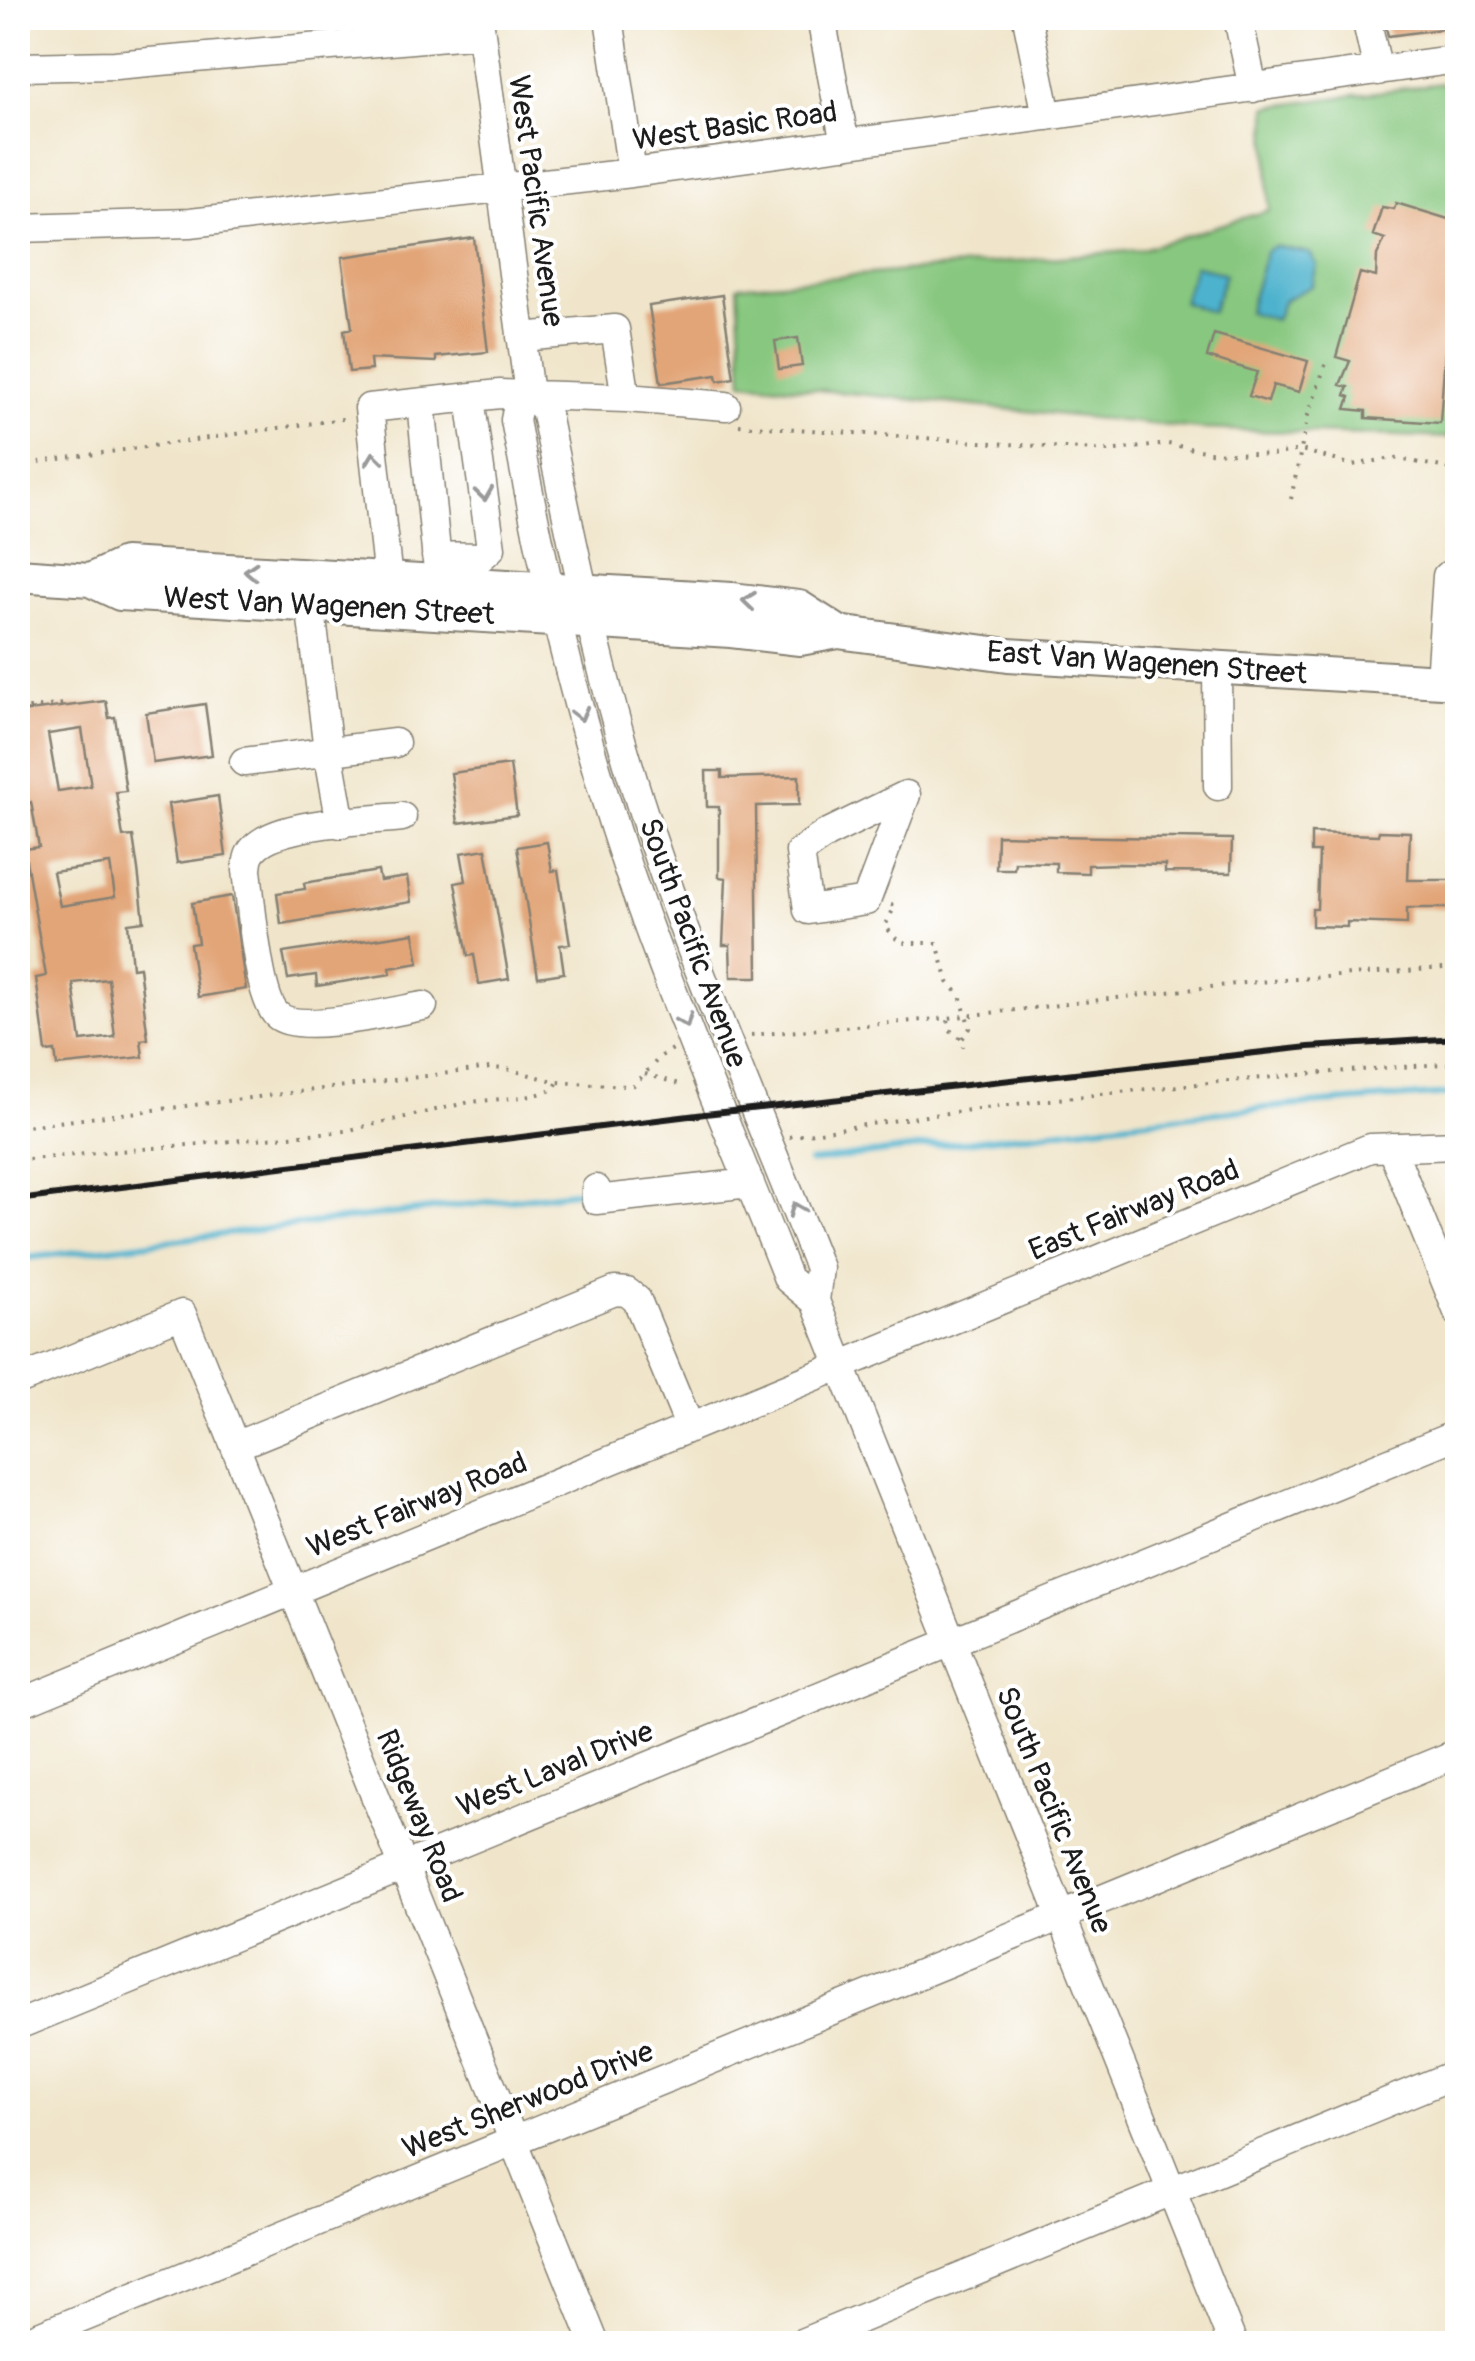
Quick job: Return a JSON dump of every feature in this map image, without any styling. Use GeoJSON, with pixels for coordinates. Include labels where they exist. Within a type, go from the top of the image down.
{"type":"FeatureCollection","features":[{"type":"Feature","properties":{"kind":"main road","name":"West Van Wagenen Street"},"geometry":{"type":"LineString","coordinates":[[308,590],[438,569],[567,605]]}},
{"type":"Feature","properties":{"kind":"main road","name":"West Van Wagenen Street"},"geometry":{"type":"LineString","coordinates":[[18,576],[90,580],[120,594],[308,590],[567,605]]}},
{"type":"Feature","properties":{"kind":"main road","name":"East Van Wagenen Street"},"geometry":{"type":"LineString","coordinates":[[567,605],[799,606],[838,632],[1008,655],[1449,682]]}},
{"type":"Feature","properties":{"kind":"street"},"geometry":{"type":"LineString","coordinates":[[609,18],[632,173]]}},
{"type":"Feature","properties":{"kind":"street"},"geometry":{"type":"LineString","coordinates":[[821,18],[844,144]]}},
{"type":"Feature","properties":{"kind":"street"},"geometry":{"type":"LineString","coordinates":[[1027,18],[1047,116]]}},
{"type":"Feature","properties":{"kind":"street"},"geometry":{"type":"LineString","coordinates":[[1238,18],[1253,88]]}},
{"type":"Feature","properties":{"kind":"street"},"geometry":{"type":"LineString","coordinates":[[1366,18],[1378,71]]}},
{"type":"Feature","properties":{"kind":"street"},"geometry":{"type":"LineString","coordinates":[[18,67],[150,63],[480,25]]}},
{"type":"Feature","properties":{"kind":"street","name":"West Pacific Avenue"},"geometry":{"type":"LineString","coordinates":[[480,25],[529,394],[545,409],[567,605]]}},
{"type":"Feature","properties":{"kind":"street","name":"West Basic Road"},"geometry":{"type":"LineString","coordinates":[[18,228],[190,223],[632,173],[1458,59]]}},
{"type":"Feature","properties":{"kind":"street"},"geometry":{"type":"LineString","coordinates":[[521,337],[615,328],[626,398]]}},
{"type":"Feature","properties":{"kind":"street"},"geometry":{"type":"LineString","coordinates":[[388,580],[369,411],[421,402],[529,394],[626,398],[732,415]]}},
{"type":"Feature","properties":{"kind":"street"},"geometry":{"type":"LineString","coordinates":[[421,402],[438,569],[481,557],[490,548],[470,398]]}},
{"type":"Feature","properties":{"kind":"street"},"geometry":{"type":"LineString","coordinates":[[1447,576],[1449,682]]}},
{"type":"Feature","properties":{"kind":"street"},"geometry":{"type":"LineString","coordinates":[[308,590],[340,824]]}},
{"type":"Feature","properties":{"kind":"street","name":"South Pacific Avenue"},"geometry":{"type":"LineString","coordinates":[[567,605],[596,769],[640,903],[788,1279],[816,1302]]}},
{"type":"Feature","properties":{"kind":"street","name":"South Pacific Avenue"},"geometry":{"type":"LineString","coordinates":[[567,605],[676,908],[819,1268],[816,1302],[1233,2344]]}},
{"type":"Feature","properties":{"kind":"street"},"geometry":{"type":"LineString","coordinates":[[1217,668],[1218,786]]}},
{"type":"Feature","properties":{"kind":"street"},"geometry":{"type":"LineString","coordinates":[[244,762],[394,743]]}},
{"type":"Feature","properties":{"kind":"street"},"geometry":{"type":"LineString","coordinates":[[906,795],[892,830],[866,901],[808,910],[800,852],[826,834],[906,795]]}},
{"type":"Feature","properties":{"kind":"street"},"geometry":{"type":"LineString","coordinates":[[402,816],[286,830],[256,846],[249,856],[247,870],[258,955],[269,1003],[277,1015],[305,1024],[423,1006]]}},
{"type":"Feature","properties":{"kind":"street","name":"East Fairway Road"},"geometry":{"type":"LineString","coordinates":[[841,1366],[1370,1148],[1458,1145]]}},
{"type":"Feature","properties":{"kind":"street"},"geometry":{"type":"LineString","coordinates":[[1391,1147],[1458,1312]]}},
{"type":"Feature","properties":{"kind":"street"},"geometry":{"type":"LineString","coordinates":[[596,1190],[596,1200],[750,1182]]}},
{"type":"Feature","properties":{"kind":"street"},"geometry":{"type":"LineString","coordinates":[[235,1446],[615,1290],[627,1292],[642,1308],[690,1428]]}},
{"type":"Feature","properties":{"kind":"street","name":"Ridgeway Road"},"geometry":{"type":"LineString","coordinates":[[18,1381],[182,1314],[596,2344]]}},
{"type":"Feature","properties":{"kind":"street","name":"West Fairway Road"},"geometry":{"type":"LineString","coordinates":[[18,1704],[841,1366]]}},
{"type":"Feature","properties":{"kind":"street","name":"West Laval Drive"},"geometry":{"type":"LineString","coordinates":[[18,2024],[1458,1434]]}},
{"type":"Feature","properties":{"kind":"street","name":"West Sherwood Drive"},"geometry":{"type":"LineString","coordinates":[[19,2344],[1458,1753]]}},
{"type":"Feature","properties":{"kind":"street"},"geometry":{"type":"LineString","coordinates":[[800,2344],[1458,2073]]}},
{"type":"Feature","properties":{"kind":"path"},"geometry":{"type":"LineString","coordinates":[[1291,499],[1308,416],[1326,360]]}},
{"type":"Feature","properties":{"kind":"path"},"geometry":{"type":"LineString","coordinates":[[18,466],[369,411]]}},
{"type":"Feature","properties":{"kind":"path"},"geometry":{"type":"LineString","coordinates":[[732,415],[1108,451],[1168,444],[1209,452],[1271,455],[1301,450],[1352,464],[1393,458],[1458,470]]}},
{"type":"Feature","properties":{"kind":"path"},"geometry":{"type":"LineString","coordinates":[[18,710],[64,704]]}},
{"type":"Feature","properties":{"kind":"path"},"geometry":{"type":"LineString","coordinates":[[866,901],[895,906],[885,926],[900,943],[937,944],[948,982],[960,995],[968,1016],[970,1028],[962,1039],[963,1047]]}},
{"type":"Feature","properties":{"kind":"path"},"geometry":{"type":"LineString","coordinates":[[948,1018],[950,1030],[962,1039]]}},
{"type":"Feature","properties":{"kind":"path"},"geometry":{"type":"LineString","coordinates":[[785,1138],[916,1116],[1142,1089],[1458,1063]]}},
{"type":"Feature","properties":{"kind":"path"},"geometry":{"type":"LineString","coordinates":[[644,1074],[695,1090]]}},
{"type":"Feature","properties":{"kind":"path"},"geometry":{"type":"LineString","coordinates":[[603,1075],[604,1084]]}},
{"type":"Feature","properties":{"kind":"path"},"geometry":{"type":"LineString","coordinates":[[18,1160],[346,1131],[470,1102],[532,1096],[553,1090],[558,1082]]}},
{"type":"Feature","properties":{"kind":"green space"},"geometry":{"type":"Polygon","coordinates":[[[1457,81],[1457,438],[1199,429],[743,382],[738,286],[1139,250],[1269,210],[1267,107],[1457,81]]]}},
{"type":"Feature","properties":{"kind":"water"},"geometry":{"type":"Polygon","coordinates":[[[1274,246],[1310,253],[1317,265],[1312,286],[1284,300],[1276,320],[1248,312],[1266,251],[1274,246]]]}},
{"type":"Feature","properties":{"kind":"water"},"geometry":{"type":"Polygon","coordinates":[[[1195,265],[1225,274],[1212,312],[1183,302],[1195,265]]]}},
{"type":"Feature","properties":{"kind":"building"},"geometry":{"type":"Polygon","coordinates":[[[1384,18],[1455,18],[1456,27],[1388,36],[1384,18]]]}},
{"type":"Feature","properties":{"kind":"building"},"geometry":{"type":"Polygon","coordinates":[[[1396,203],[1458,222],[1458,355],[1445,353],[1440,423],[1366,418],[1366,411],[1346,409],[1348,387],[1340,385],[1350,361],[1336,357],[1360,273],[1376,277],[1377,255],[1385,239],[1373,235],[1382,207],[1394,209],[1396,203]]]}},
{"type":"Feature","properties":{"kind":"building"},"geometry":{"type":"Polygon","coordinates":[[[474,238],[488,352],[436,357],[436,362],[370,359],[371,370],[349,372],[344,330],[352,328],[342,257],[474,238]]]}},
{"type":"Feature","properties":{"kind":"building"},"geometry":{"type":"Polygon","coordinates":[[[722,295],[734,378],[718,381],[717,375],[661,383],[649,306],[722,295]]]}},
{"type":"Feature","properties":{"kind":"building"},"geometry":{"type":"Polygon","coordinates":[[[1214,334],[1308,361],[1299,392],[1273,385],[1268,402],[1249,396],[1257,372],[1207,357],[1214,334]]]}},
{"type":"Feature","properties":{"kind":"building"},"geometry":{"type":"Polygon","coordinates":[[[798,338],[802,366],[779,369],[775,341],[798,338]]]}},
{"type":"Feature","properties":{"kind":"building"},"geometry":{"type":"Polygon","coordinates":[[[106,701],[109,718],[115,717],[126,791],[116,792],[123,837],[133,836],[144,921],[128,923],[132,968],[139,967],[148,1039],[141,1040],[143,1057],[57,1066],[55,1051],[46,1052],[36,978],[46,976],[24,849],[39,847],[31,802],[24,804],[18,761],[21,712],[106,701]],[[82,729],[48,734],[58,791],[91,786],[82,729]],[[110,864],[53,872],[60,906],[115,897],[110,864]],[[108,979],[73,983],[81,1041],[115,1037],[108,979]]]}},
{"type":"Feature","properties":{"kind":"building"},"geometry":{"type":"Polygon","coordinates":[[[205,704],[212,755],[153,763],[146,713],[205,704]]]}},
{"type":"Feature","properties":{"kind":"building"},"geometry":{"type":"Polygon","coordinates":[[[510,765],[517,815],[458,823],[451,773],[510,765]]]}},
{"type":"Feature","properties":{"kind":"building"},"geometry":{"type":"Polygon","coordinates":[[[706,771],[722,771],[722,778],[799,776],[799,805],[756,806],[758,977],[731,977],[730,945],[723,945],[726,878],[719,877],[719,807],[707,807],[706,771]]]}},
{"type":"Feature","properties":{"kind":"building"},"geometry":{"type":"Polygon","coordinates":[[[218,796],[226,856],[177,863],[168,804],[218,796]]]}},
{"type":"Feature","properties":{"kind":"building"},"geometry":{"type":"Polygon","coordinates":[[[1379,831],[1410,832],[1408,880],[1458,880],[1458,908],[1407,908],[1407,924],[1347,922],[1347,927],[1312,926],[1312,909],[1317,909],[1319,852],[1311,852],[1311,833],[1378,835],[1379,831]]]}},
{"type":"Feature","properties":{"kind":"building"},"geometry":{"type":"Polygon","coordinates":[[[997,835],[1232,839],[1231,873],[1165,872],[1165,865],[1119,864],[1088,865],[1088,873],[1056,872],[1056,863],[1015,862],[1014,869],[996,869],[997,835]]]}},
{"type":"Feature","properties":{"kind":"building"},"geometry":{"type":"Polygon","coordinates":[[[547,842],[552,871],[558,870],[570,944],[560,945],[564,973],[538,977],[517,847],[547,842]]]}},
{"type":"Feature","properties":{"kind":"building"},"geometry":{"type":"Polygon","coordinates":[[[486,849],[509,979],[479,984],[474,955],[468,956],[455,883],[466,881],[461,853],[486,849]]]}},
{"type":"Feature","properties":{"kind":"building"},"geometry":{"type":"Polygon","coordinates":[[[378,871],[380,881],[407,877],[411,902],[281,924],[277,893],[305,889],[304,883],[378,871]]]}},
{"type":"Feature","properties":{"kind":"building"},"geometry":{"type":"Polygon","coordinates":[[[232,896],[246,989],[198,997],[190,944],[198,943],[192,903],[232,896]]]}},
{"type":"Feature","properties":{"kind":"building"},"geometry":{"type":"Polygon","coordinates":[[[414,933],[419,963],[390,968],[391,974],[317,986],[316,975],[288,979],[283,953],[414,933]]]}},
{"type":"Feature","properties":{"kind":"waterway"},"geometry":{"type":"LineString","coordinates":[[810,1162],[1214,1113],[1458,1094]]}},
{"type":"Feature","properties":{"kind":"waterway"},"geometry":{"type":"LineString","coordinates":[[18,1259],[590,1190]]}},
{"type":"Feature","properties":{"kind":"railway"},"geometry":{"type":"LineString","coordinates":[[18,1200],[705,1114],[1309,1047],[1458,1038]]}}]}
